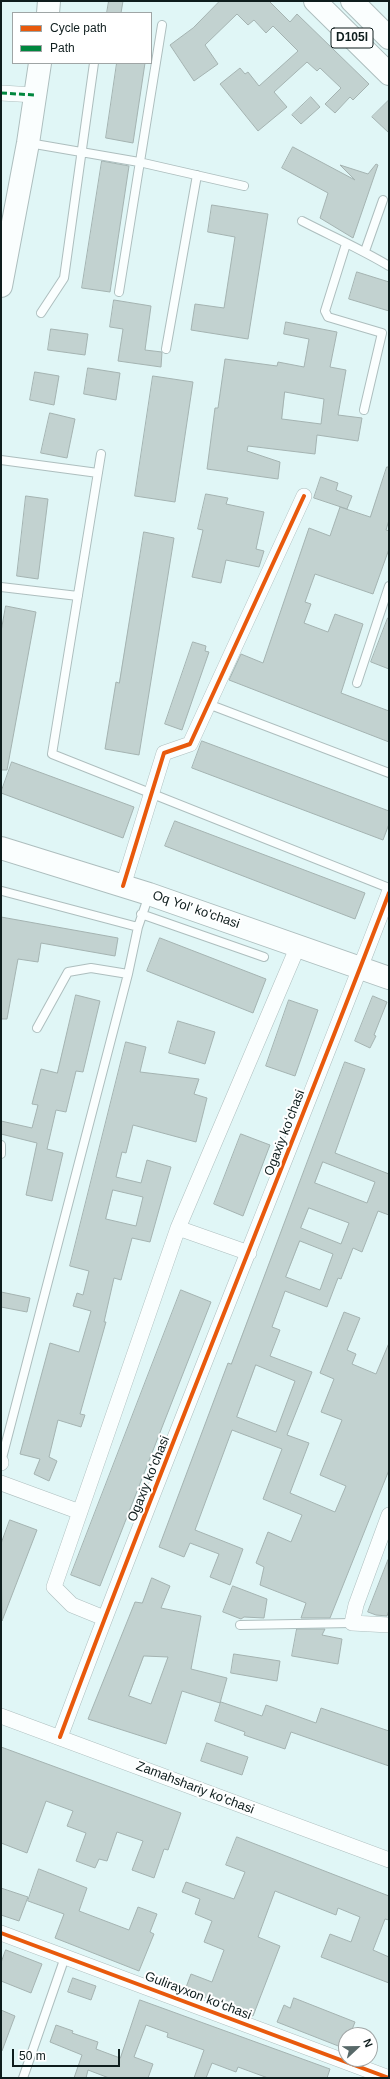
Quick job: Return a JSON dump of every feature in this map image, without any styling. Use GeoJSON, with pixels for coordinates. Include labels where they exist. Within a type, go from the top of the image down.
{"type":"FeatureCollection","features":[{"type":"Feature","properties":{"kind":"main road"},"geometry":{"type":"LineString","coordinates":[[48,12],[49,1]]}},
{"type":"Feature","properties":{"kind":"main road","name":"D105l"},"geometry":{"type":"LineString","coordinates":[[315,1],[389,74]]}},
{"type":"Feature","properties":{"kind":"main road","name":"D105l"},"geometry":{"type":"LineString","coordinates":[[352,1],[389,38]]}},
{"type":"Feature","properties":{"kind":"main road"},"geometry":{"type":"LineString","coordinates":[[1,286],[28,143],[40,64]]}},
{"type":"Feature","properties":{"kind":"main road","name":"Oq Yol' ko'chasi"},"geometry":{"type":"LineString","coordinates":[[1,848],[149,894],[389,978]]}},
{"type":"Feature","properties":{"kind":"street"},"geometry":{"type":"LineString","coordinates":[[1,93],[36,95]]}},
{"type":"Feature","properties":{"kind":"street"},"geometry":{"type":"LineString","coordinates":[[123,886],[164,753],[190,744],[304,496]]}},
{"type":"Feature","properties":{"kind":"street","name":"Ogaxiy koʻchasi"},"geometry":{"type":"LineString","coordinates":[[60,1737],[104,1618],[249,1253],[389,893]]}},
{"type":"Feature","properties":{"kind":"street"},"geometry":{"type":"LineString","coordinates":[[104,1618],[72,1605],[54,1587],[178,1228],[298,946]]}},
{"type":"Feature","properties":{"kind":"street"},"geometry":{"type":"LineString","coordinates":[[178,1228],[249,1253]]}},
{"type":"Feature","properties":{"kind":"street"},"geometry":{"type":"LineString","coordinates":[[1,1483],[80,1512]]}},
{"type":"Feature","properties":{"kind":"street"},"geometry":{"type":"LineString","coordinates":[[389,1515],[356,1605],[352,1623],[389,1625]]}},
{"type":"Feature","properties":{"kind":"street","name":"Zamahshariy ko'chasi"},"geometry":{"type":"LineString","coordinates":[[1,1716],[389,1860]]}},
{"type":"Feature","properties":{"kind":"street","name":"Gulirayxon koʻchasi"},"geometry":{"type":"LineString","coordinates":[[1,1932],[389,2078]]}},
{"type":"Feature","properties":{"kind":"lane"},"geometry":{"type":"LineString","coordinates":[[119,292],[162,25]]}},
{"type":"Feature","properties":{"kind":"lane"},"geometry":{"type":"LineString","coordinates":[[41,313],[64,278],[94,64]]}},
{"type":"Feature","properties":{"kind":"lane"},"geometry":{"type":"LineString","coordinates":[[28,143],[139,162],[244,186]]}},
{"type":"Feature","properties":{"kind":"lane"},"geometry":{"type":"LineString","coordinates":[[166,349],[197,176]]}},
{"type":"Feature","properties":{"kind":"lane"},"geometry":{"type":"LineString","coordinates":[[364,251],[383,200]]}},
{"type":"Feature","properties":{"kind":"lane"},"geometry":{"type":"LineString","coordinates":[[302,221],[346,244],[364,251],[389,266]]}},
{"type":"Feature","properties":{"kind":"lane"},"geometry":{"type":"LineString","coordinates":[[346,244],[325,311],[328,317],[386,334],[364,410]]}},
{"type":"Feature","properties":{"kind":"lane"},"geometry":{"type":"LineString","coordinates":[[100,454],[52,754],[389,888]]}},
{"type":"Feature","properties":{"kind":"lane"},"geometry":{"type":"LineString","coordinates":[[1,460],[98,473]]}},
{"type":"Feature","properties":{"kind":"lane"},"geometry":{"type":"LineString","coordinates":[[357,683],[389,586]]}},
{"type":"Feature","properties":{"kind":"lane"},"geometry":{"type":"LineString","coordinates":[[1,587],[78,596]]}},
{"type":"Feature","properties":{"kind":"lane"},"geometry":{"type":"LineString","coordinates":[[208,704],[389,773]]}},
{"type":"Feature","properties":{"kind":"lane"},"geometry":{"type":"LineString","coordinates":[[2,891],[138,927]]}},
{"type":"Feature","properties":{"kind":"lane"},"geometry":{"type":"LineString","coordinates":[[1,1463],[128,974],[138,927],[149,894]]}},
{"type":"Feature","properties":{"kind":"lane"},"geometry":{"type":"LineString","coordinates":[[142,914],[264,958]]}},
{"type":"Feature","properties":{"kind":"lane"},"geometry":{"type":"LineString","coordinates":[[37,1028],[68,972],[91,968],[128,974]]}},
{"type":"Feature","properties":{"kind":"lane"},"geometry":{"type":"LineString","coordinates":[[1,1145],[1,1154]]}},
{"type":"Feature","properties":{"kind":"lane"},"geometry":{"type":"LineString","coordinates":[[240,1625],[352,1623]]}},
{"type":"Feature","properties":{"kind":"lane"},"geometry":{"type":"LineString","coordinates":[[22,2078],[65,1957]]}},
{"type":"Feature","properties":{"kind":"building"},"geometry":{"type":"Polygon","coordinates":[[[109,1],[123,1],[121,12],[107,12],[109,1]]]}},
{"type":"Feature","properties":{"kind":"building"},"geometry":{"type":"Polygon","coordinates":[[[220,1],[269,1],[290,22],[297,14],[369,84],[353,100],[350,97],[335,113],[325,104],[341,88],[320,68],[317,71],[307,62],[274,92],[287,107],[258,131],[220,84],[240,68],[245,74],[248,72],[259,86],[298,51],[273,26],[266,33],[254,20],[248,25],[237,14],[205,45],[218,64],[194,81],[170,45],[193,28],[220,1]]]}},
{"type":"Feature","properties":{"kind":"building"},"geometry":{"type":"Polygon","coordinates":[[[117,64],[145,64],[133,143],[106,138],[117,64]]]}},
{"type":"Feature","properties":{"kind":"building"},"geometry":{"type":"Polygon","coordinates":[[[311,97],[320,107],[301,124],[292,115],[311,97]]]}},
{"type":"Feature","properties":{"kind":"building"},"geometry":{"type":"Polygon","coordinates":[[[389,100],[389,133],[372,117],[389,100]]]}},
{"type":"Feature","properties":{"kind":"building"},"geometry":{"type":"Polygon","coordinates":[[[293,147],[355,180],[340,165],[368,174],[376,164],[378,165],[353,238],[320,218],[328,193],[282,168],[293,147]]]}},
{"type":"Feature","properties":{"kind":"building"},"geometry":{"type":"Polygon","coordinates":[[[102,161],[129,166],[110,292],[82,288],[102,161]]]}},
{"type":"Feature","properties":{"kind":"building"},"geometry":{"type":"Polygon","coordinates":[[[212,205],[268,214],[248,339],[191,330],[195,304],[224,308],[235,237],[208,232],[212,205]]]}},
{"type":"Feature","properties":{"kind":"building"},"geometry":{"type":"Polygon","coordinates":[[[357,272],[389,282],[389,311],[349,299],[357,272]]]}},
{"type":"Feature","properties":{"kind":"building"},"geometry":{"type":"Polygon","coordinates":[[[114,300],[151,306],[145,350],[162,352],[161,367],[118,361],[123,329],[110,327],[114,300]]]}},
{"type":"Feature","properties":{"kind":"building"},"geometry":{"type":"Polygon","coordinates":[[[286,322],[337,332],[330,367],[346,370],[338,415],[362,418],[358,441],[317,435],[315,454],[248,446],[247,451],[280,462],[278,479],[207,469],[215,408],[218,408],[225,359],[277,366],[278,362],[304,367],[309,339],[284,334],[286,322]],[[285,392],[282,419],[321,424],[324,399],[285,392]]]}},
{"type":"Feature","properties":{"kind":"building"},"geometry":{"type":"Polygon","coordinates":[[[51,329],[88,334],[85,355],[48,350],[51,329]]]}},
{"type":"Feature","properties":{"kind":"building"},"geometry":{"type":"Polygon","coordinates":[[[88,368],[120,373],[116,400],[84,394],[88,368]]]}},
{"type":"Feature","properties":{"kind":"building"},"geometry":{"type":"Polygon","coordinates":[[[35,372],[59,376],[54,405],[30,400],[35,372]]]}},
{"type":"Feature","properties":{"kind":"building"},"geometry":{"type":"Polygon","coordinates":[[[153,376],[193,382],[175,502],[135,496],[153,376]]]}},
{"type":"Feature","properties":{"kind":"building"},"geometry":{"type":"Polygon","coordinates":[[[50,413],[75,419],[67,458],[41,453],[50,413]]]}},
{"type":"Feature","properties":{"kind":"building"},"geometry":{"type":"Polygon","coordinates":[[[387,467],[389,467],[389,520],[386,530],[389,531],[389,549],[373,594],[315,574],[305,602],[311,604],[304,623],[328,632],[335,614],[363,624],[341,693],[389,711],[389,742],[229,680],[241,654],[263,663],[309,528],[330,536],[340,507],[370,517],[387,467]]]}},
{"type":"Feature","properties":{"kind":"building"},"geometry":{"type":"Polygon","coordinates":[[[321,477],[338,483],[336,490],[352,496],[347,509],[314,498],[321,477]]]}},
{"type":"Feature","properties":{"kind":"building"},"geometry":{"type":"Polygon","coordinates":[[[206,494],[228,498],[226,504],[264,512],[256,549],[264,551],[259,567],[226,560],[221,583],[192,577],[203,530],[198,529],[206,494]]]}},
{"type":"Feature","properties":{"kind":"building"},"geometry":{"type":"Polygon","coordinates":[[[26,496],[48,499],[38,579],[17,576],[26,496]]]}},
{"type":"Feature","properties":{"kind":"building"},"geometry":{"type":"Polygon","coordinates":[[[144,532],[174,538],[139,755],[105,749],[116,682],[119,683],[144,532]]]}},
{"type":"Feature","properties":{"kind":"building"},"geometry":{"type":"Polygon","coordinates":[[[6,606],[36,612],[7,770],[1,770],[1,632],[6,606]]]}},
{"type":"Feature","properties":{"kind":"building"},"geometry":{"type":"Polygon","coordinates":[[[389,618],[389,669],[371,662],[389,618]]]}},
{"type":"Feature","properties":{"kind":"building"},"geometry":{"type":"Polygon","coordinates":[[[193,642],[206,646],[205,651],[209,652],[182,730],[165,724],[193,642]]]}},
{"type":"Feature","properties":{"kind":"building"},"geometry":{"type":"Polygon","coordinates":[[[202,741],[389,811],[389,824],[383,840],[192,768],[202,741]]]}},
{"type":"Feature","properties":{"kind":"building"},"geometry":{"type":"Polygon","coordinates":[[[12,762],[134,807],[123,838],[1,793],[12,762]]]}},
{"type":"Feature","properties":{"kind":"building"},"geometry":{"type":"Polygon","coordinates":[[[175,821],[365,893],[355,919],[165,846],[175,821]]]}},
{"type":"Feature","properties":{"kind":"building"},"geometry":{"type":"Polygon","coordinates":[[[1,917],[118,938],[115,956],[41,943],[38,962],[18,959],[7,1019],[1,1019],[1,917]]]}},
{"type":"Feature","properties":{"kind":"building"},"geometry":{"type":"Polygon","coordinates":[[[160,938],[266,979],[253,1013],[147,971],[160,938]]]}},
{"type":"Feature","properties":{"kind":"building"},"geometry":{"type":"Polygon","coordinates":[[[76,995],[100,1001],[83,1072],[76,1071],[66,1112],[56,1110],[47,1149],[63,1153],[52,1201],[26,1195],[37,1143],[1,1134],[1,1121],[32,1128],[38,1105],[32,1104],[41,1069],[57,1073],[76,995]]]}},
{"type":"Feature","properties":{"kind":"building"},"geometry":{"type":"Polygon","coordinates":[[[373,996],[387,1002],[374,1035],[376,1036],[370,1048],[355,1041],[373,996]]]}},
{"type":"Feature","properties":{"kind":"building"},"geometry":{"type":"Polygon","coordinates":[[[289,1000],[318,1010],[295,1076],[266,1066],[289,1000]]]}},
{"type":"Feature","properties":{"kind":"building"},"geometry":{"type":"Polygon","coordinates":[[[178,1021],[215,1032],[205,1064],[169,1053],[178,1021]]]}},
{"type":"Feature","properties":{"kind":"building"},"geometry":{"type":"Polygon","coordinates":[[[126,1042],[146,1047],[140,1072],[199,1079],[194,1094],[207,1098],[196,1142],[133,1125],[126,1153],[122,1152],[116,1177],[141,1183],[147,1160],[171,1167],[150,1242],[132,1238],[121,1280],[114,1278],[104,1322],[106,1322],[80,1414],[85,1415],[81,1427],[58,1420],[49,1457],[57,1461],[49,1481],[34,1474],[40,1459],[20,1454],[50,1343],[79,1352],[91,1311],[73,1306],[77,1293],[83,1295],[89,1271],[70,1266],[126,1042]],[[113,1190],[106,1219],[136,1226],[143,1197],[113,1190]]]}},
{"type":"Feature","properties":{"kind":"building"},"geometry":{"type":"Polygon","coordinates":[[[345,1062],[365,1069],[335,1153],[389,1174],[389,1215],[378,1211],[362,1252],[353,1248],[341,1279],[338,1278],[327,1307],[285,1291],[272,1327],[280,1330],[270,1356],[312,1372],[287,1435],[309,1443],[290,1493],[335,1512],[346,1486],[320,1475],[342,1420],[321,1412],[334,1379],[320,1373],[344,1312],[360,1318],[347,1350],[356,1354],[352,1364],[376,1374],[389,1343],[389,1470],[330,1618],[301,1618],[306,1603],[260,1585],[264,1567],[256,1563],[268,1532],[291,1542],[302,1515],[263,1499],[282,1449],[232,1430],[195,1530],[243,1549],[230,1585],[210,1577],[219,1554],[190,1543],[184,1557],[159,1547],[228,1363],[231,1364],[345,1062]],[[323,1162],[315,1183],[367,1203],[375,1182],[323,1162]],[[309,1208],[301,1228],[341,1244],[349,1223],[309,1208]],[[300,1241],[286,1277],[320,1290],[333,1254],[300,1241]],[[256,1365],[237,1417],[276,1432],[295,1381],[256,1365]]]}},
{"type":"Feature","properties":{"kind":"building"},"geometry":{"type":"Polygon","coordinates":[[[241,1134],[270,1145],[243,1216],[214,1204],[241,1134]]]}},
{"type":"Feature","properties":{"kind":"building"},"geometry":{"type":"Polygon","coordinates":[[[181,1290],[211,1302],[100,1586],[71,1575],[181,1290]]]}},
{"type":"Feature","properties":{"kind":"building"},"geometry":{"type":"Polygon","coordinates":[[[1,1292],[30,1298],[27,1312],[1,1307],[1,1292]]]}},
{"type":"Feature","properties":{"kind":"building"},"geometry":{"type":"Polygon","coordinates":[[[10,1520],[37,1530],[2,1621],[1,1544],[10,1520]]]}},
{"type":"Feature","properties":{"kind":"building"},"geometry":{"type":"Polygon","coordinates":[[[388,1560],[389,1610],[387,1616],[376,1615],[368,1612],[388,1560]]]}},
{"type":"Feature","properties":{"kind":"building"},"geometry":{"type":"Polygon","coordinates":[[[152,1578],[170,1586],[161,1608],[201,1616],[191,1669],[227,1678],[220,1703],[182,1691],[166,1744],[88,1719],[135,1602],[142,1603],[152,1578]],[[144,1656],[129,1696],[151,1704],[168,1657],[144,1656]]]}},
{"type":"Feature","properties":{"kind":"building"},"geometry":{"type":"Polygon","coordinates":[[[233,1586],[267,1599],[264,1618],[244,1617],[241,1619],[223,1612],[233,1586]]]}},
{"type":"Feature","properties":{"kind":"building"},"geometry":{"type":"Polygon","coordinates":[[[297,1629],[325,1629],[322,1635],[342,1639],[338,1664],[292,1656],[297,1629]]]}},
{"type":"Feature","properties":{"kind":"building"},"geometry":{"type":"Polygon","coordinates":[[[234,1654],[280,1661],[277,1681],[231,1673],[234,1654]]]}},
{"type":"Feature","properties":{"kind":"building"},"geometry":{"type":"Polygon","coordinates":[[[221,1702],[262,1716],[266,1705],[316,1723],[321,1708],[389,1731],[389,1766],[291,1732],[285,1749],[244,1735],[245,1732],[215,1721],[221,1702]]]}},
{"type":"Feature","properties":{"kind":"building"},"geometry":{"type":"Polygon","coordinates":[[[207,1743],[248,1757],[242,1775],[201,1761],[207,1743]]]}},
{"type":"Feature","properties":{"kind":"building"},"geometry":{"type":"Polygon","coordinates":[[[1,1747],[181,1813],[168,1850],[164,1849],[154,1878],[132,1870],[143,1841],[117,1832],[107,1861],[99,1859],[95,1868],[76,1861],[86,1833],[67,1826],[73,1811],[46,1801],[27,1853],[1,1843],[1,1747]]]}},
{"type":"Feature","properties":{"kind":"building"},"geometry":{"type":"Polygon","coordinates":[[[237,1837],[389,1896],[389,1920],[385,1919],[373,1950],[389,1957],[389,1983],[321,1957],[330,1934],[351,1942],[360,1917],[338,1908],[336,1915],[275,1891],[258,1937],[280,1946],[253,2016],[185,1990],[191,1974],[212,1982],[224,1950],[204,1942],[212,1921],[195,1914],[200,1899],[182,1892],[186,1882],[234,1899],[245,1872],[226,1865],[237,1837]]]}},
{"type":"Feature","properties":{"kind":"building"},"geometry":{"type":"Polygon","coordinates":[[[39,1869],[87,1888],[79,1911],[129,1930],[138,1907],[157,1914],[150,1932],[154,1934],[139,1971],[55,1938],[64,1914],[28,1901],[39,1869]]]}},
{"type":"Feature","properties":{"kind":"building"},"geometry":{"type":"Polygon","coordinates":[[[1,1888],[28,1897],[19,1921],[1,1915],[1,1888]]]}},
{"type":"Feature","properties":{"kind":"building"},"geometry":{"type":"Polygon","coordinates":[[[6,1950],[42,1964],[31,1993],[1,1981],[1,1963],[6,1950]]]}},
{"type":"Feature","properties":{"kind":"building"},"geometry":{"type":"Polygon","coordinates":[[[73,1978],[96,1986],[91,2000],[68,1992],[73,1978]]]}},
{"type":"Feature","properties":{"kind":"building"},"geometry":{"type":"Polygon","coordinates":[[[294,1998],[355,2022],[353,2027],[338,2027],[338,2046],[277,2022],[284,2005],[290,2008],[294,1998]]]}},
{"type":"Feature","properties":{"kind":"building"},"geometry":{"type":"Polygon","coordinates":[[[140,2000],[330,2069],[327,2078],[268,2078],[238,2067],[236,2072],[212,2063],[206,2078],[194,2078],[204,2050],[167,2037],[168,2033],[146,2025],[134,2057],[153,2064],[148,2078],[109,2078],[88,2070],[86,2078],[74,2078],[82,2055],[50,2042],[56,2025],[73,2031],[72,2033],[98,2042],[96,2049],[120,2058],[140,2000]]]}},
{"type":"Feature","properties":{"kind":"building"},"geometry":{"type":"Polygon","coordinates":[[[1,2010],[15,2016],[2,2051],[1,2051],[1,2010]]]}},
{"type":"Feature","properties":{"kind":"marked path"},"geometry":{"type":"LineString","coordinates":[[1,93],[35,95]]}},
{"type":"Feature","properties":{"kind":"cycle path"},"geometry":{"type":"LineString","coordinates":[[123,886],[164,753],[190,744],[304,496]]}},
{"type":"Feature","properties":{"kind":"cycle path"},"geometry":{"type":"LineString","coordinates":[[60,1737],[141,1525],[389,893]]}},
{"type":"Feature","properties":{"kind":"cycle path"},"geometry":{"type":"LineString","coordinates":[[1,1933],[389,2078]]}}]}
